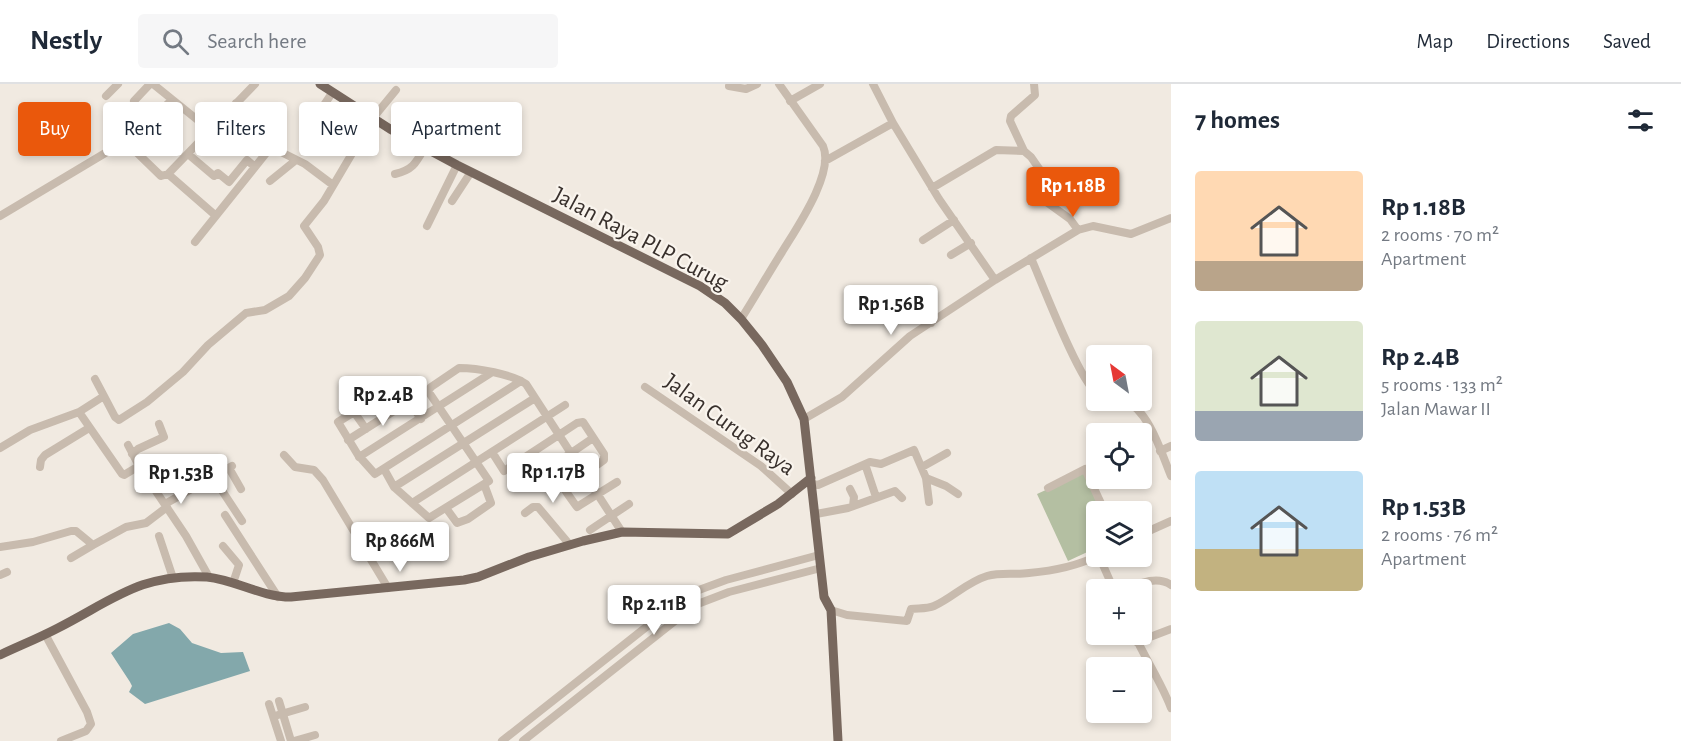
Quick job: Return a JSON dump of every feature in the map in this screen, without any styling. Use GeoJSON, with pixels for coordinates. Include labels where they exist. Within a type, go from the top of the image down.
{"type":"FeatureCollection","features":[{"type":"Feature","properties":{"kind":"main road","name":"Jalan Raya PLP Curug"},"geometry":{"type":"LineString","coordinates":[[321,84],[347,102]]}},
{"type":"Feature","properties":{"kind":"main road","name":"Jalan Raya PLP Curug"},"geometry":{"type":"LineString","coordinates":[[441,156],[700,286],[725,303],[741,319],[778,368],[793,393],[804,419],[824,597],[831,610],[838,741]]}},
{"type":"Feature","properties":{"kind":"main road"},"geometry":{"type":"LineString","coordinates":[[0,655],[140,585],[173,578],[209,578],[278,597],[327,595],[472,579],[529,557],[622,532],[724,535],[736,530],[812,481]]}},
{"type":"Feature","properties":{"kind":"street"},"geometry":{"type":"LineString","coordinates":[[106,96],[118,84]]}},
{"type":"Feature","properties":{"kind":"street"},"geometry":{"type":"LineString","coordinates":[[134,101],[152,84],[195,118]]}},
{"type":"Feature","properties":{"kind":"street"},"geometry":{"type":"LineString","coordinates":[[238,102],[255,84]]}},
{"type":"Feature","properties":{"kind":"street"},"geometry":{"type":"LineString","coordinates":[[729,86],[746,89],[757,84]]}},
{"type":"Feature","properties":{"kind":"street"},"geometry":{"type":"LineString","coordinates":[[741,319],[805,214],[819,186],[825,161],[826,152],[823,146],[779,84]]}},
{"type":"Feature","properties":{"kind":"street"},"geometry":{"type":"LineString","coordinates":[[790,101],[820,84]]}},
{"type":"Feature","properties":{"kind":"street"},"geometry":{"type":"LineString","coordinates":[[873,84],[893,123],[932,188],[995,280]]}},
{"type":"Feature","properties":{"kind":"street"},"geometry":{"type":"LineString","coordinates":[[1034,84],[1035,95],[1010,119],[1010,124],[1024,152],[1031,157],[1040,170],[1041,198],[1070,219],[1078,230]]}},
{"type":"Feature","properties":{"kind":"street"},"geometry":{"type":"LineString","coordinates":[[379,111],[396,90]]}},
{"type":"Feature","properties":{"kind":"street"},"geometry":{"type":"LineString","coordinates":[[326,102],[332,93]]}},
{"type":"Feature","properties":{"kind":"street"},"geometry":{"type":"LineString","coordinates":[[825,161],[893,123]]}},
{"type":"Feature","properties":{"kind":"street"},"geometry":{"type":"LineString","coordinates":[[140,156],[161,176],[168,174],[195,146]]}},
{"type":"Feature","properties":{"kind":"street"},"geometry":{"type":"LineString","coordinates":[[932,188],[996,150],[1024,152]]}},
{"type":"Feature","properties":{"kind":"street"},"geometry":{"type":"LineString","coordinates":[[188,154],[214,176],[218,173],[229,182],[247,160],[255,166]]}},
{"type":"Feature","properties":{"kind":"street"},"geometry":{"type":"LineString","coordinates":[[287,155],[305,164],[333,184]]}},
{"type":"Feature","properties":{"kind":"street"},"geometry":{"type":"LineString","coordinates":[[0,216],[103,156]]}},
{"type":"Feature","properties":{"kind":"street"},"geometry":{"type":"LineString","coordinates":[[195,242],[263,156]]}},
{"type":"Feature","properties":{"kind":"street"},"geometry":{"type":"LineString","coordinates":[[95,379],[115,417],[119,420],[147,402],[183,372],[208,345],[246,313],[264,310],[289,296],[305,278],[320,255],[318,247],[304,226],[324,201],[350,156]]}},
{"type":"Feature","properties":{"kind":"street"},"geometry":{"type":"LineString","coordinates":[[395,174],[406,172],[419,156]]}},
{"type":"Feature","properties":{"kind":"street"},"geometry":{"type":"LineString","coordinates":[[270,182],[296,160]]}},
{"type":"Feature","properties":{"kind":"street"},"geometry":{"type":"LineString","coordinates":[[427,226],[457,165]]}},
{"type":"Feature","properties":{"kind":"street"},"geometry":{"type":"LineString","coordinates":[[452,201],[471,172]]}},
{"type":"Feature","properties":{"kind":"street"},"geometry":{"type":"LineString","coordinates":[[168,174],[215,214]]}},
{"type":"Feature","properties":{"kind":"street"},"geometry":{"type":"LineString","coordinates":[[804,419],[842,397],[910,336],[995,280],[1078,230],[1093,226],[1131,234],[1171,219]]}},
{"type":"Feature","properties":{"kind":"street"},"geometry":{"type":"LineString","coordinates":[[923,240],[954,220]]}},
{"type":"Feature","properties":{"kind":"street"},"geometry":{"type":"LineString","coordinates":[[951,255],[970,243]]}},
{"type":"Feature","properties":{"kind":"street"},"geometry":{"type":"LineString","coordinates":[[1031,258],[1086,380]]}},
{"type":"Feature","properties":{"kind":"street"},"geometry":{"type":"LineString","coordinates":[[924,291],[930,306],[931,323]]}},
{"type":"Feature","properties":{"kind":"street"},"geometry":{"type":"LineString","coordinates":[[446,508],[457,523],[468,519],[492,502],[487,482],[429,389],[459,368],[491,373],[526,384],[622,532]]}},
{"type":"Feature","properties":{"kind":"street"},"geometry":{"type":"LineString","coordinates":[[359,457],[491,373]]}},
{"type":"Feature","properties":{"kind":"street"},"geometry":{"type":"LineString","coordinates":[[366,429],[354,412],[339,420],[338,423],[359,457],[373,474],[521,381]]}},
{"type":"Feature","properties":{"kind":"street","name":"Jalan Curug Raya"},"geometry":{"type":"LineString","coordinates":[[645,387],[761,466],[792,494]]}},
{"type":"Feature","properties":{"kind":"street"},"geometry":{"type":"LineString","coordinates":[[0,448],[30,430],[79,412],[104,396]]}},
{"type":"Feature","properties":{"kind":"street"},"geometry":{"type":"LineString","coordinates":[[394,487],[535,398]]}},
{"type":"Feature","properties":{"kind":"street"},"geometry":{"type":"LineString","coordinates":[[348,440],[408,402],[421,419]]}},
{"type":"Feature","properties":{"kind":"street"},"geometry":{"type":"LineString","coordinates":[[412,503],[565,405]]}},
{"type":"Feature","properties":{"kind":"street"},"geometry":{"type":"LineString","coordinates":[[1140,411],[1171,476]]}},
{"type":"Feature","properties":{"kind":"street"},"geometry":{"type":"LineString","coordinates":[[79,412],[122,474],[139,466]]}},
{"type":"Feature","properties":{"kind":"street"},"geometry":{"type":"LineString","coordinates":[[492,452],[504,471],[583,422],[605,457],[565,488]]}},
{"type":"Feature","properties":{"kind":"street"},"geometry":{"type":"LineString","coordinates":[[132,454],[164,436],[159,424]]}},
{"type":"Feature","properties":{"kind":"street"},"geometry":{"type":"LineString","coordinates":[[40,467],[45,455],[89,428]]}},
{"type":"Feature","properties":{"kind":"street"},"geometry":{"type":"LineString","coordinates":[[593,438],[553,466],[577,507],[617,482]]}},
{"type":"Feature","properties":{"kind":"street"},"geometry":{"type":"LineString","coordinates":[[128,445],[139,466],[186,536],[209,578]]}},
{"type":"Feature","properties":{"kind":"street"},"geometry":{"type":"LineString","coordinates":[[1160,451],[1171,446]]}},
{"type":"Feature","properties":{"kind":"street"},"geometry":{"type":"LineString","coordinates":[[812,481],[818,485],[870,462],[881,464],[914,450],[926,478],[929,502]]}},
{"type":"Feature","properties":{"kind":"street"},"geometry":{"type":"LineString","coordinates":[[922,467],[947,453]]}},
{"type":"Feature","properties":{"kind":"street"},"geometry":{"type":"LineString","coordinates":[[284,455],[295,467],[314,470],[323,480],[388,588]]}},
{"type":"Feature","properties":{"kind":"street"},"geometry":{"type":"LineString","coordinates":[[865,464],[876,496]]}},
{"type":"Feature","properties":{"kind":"street"},"geometry":{"type":"LineString","coordinates":[[165,466],[183,494]]}},
{"type":"Feature","properties":{"kind":"street"},"geometry":{"type":"LineString","coordinates":[[71,558],[126,527],[146,523],[183,494],[231,467],[241,489]]}},
{"type":"Feature","properties":{"kind":"street"},"geometry":{"type":"LineString","coordinates":[[384,469],[394,487],[429,518],[487,482]]}},
{"type":"Feature","properties":{"kind":"street"},"geometry":{"type":"LineString","coordinates":[[1048,488],[1085,469],[1100,501]]}},
{"type":"Feature","properties":{"kind":"street"},"geometry":{"type":"LineString","coordinates":[[213,477],[242,521]]}},
{"type":"Feature","properties":{"kind":"street"},"geometry":{"type":"LineString","coordinates":[[926,478],[958,494]]}},
{"type":"Feature","properties":{"kind":"street"},"geometry":{"type":"LineString","coordinates":[[850,489],[854,497],[853,506]]}},
{"type":"Feature","properties":{"kind":"street"},"geometry":{"type":"LineString","coordinates":[[816,514],[853,506],[895,491],[902,498]]}},
{"type":"Feature","properties":{"kind":"street"},"geometry":{"type":"LineString","coordinates":[[590,530],[629,504]]}},
{"type":"Feature","properties":{"kind":"street"},"geometry":{"type":"LineString","coordinates":[[525,513],[533,507],[538,507],[570,545]]}},
{"type":"Feature","properties":{"kind":"street"},"geometry":{"type":"LineString","coordinates":[[225,515],[278,597]]}},
{"type":"Feature","properties":{"kind":"street"},"geometry":{"type":"LineString","coordinates":[[1152,530],[1171,522]]}},
{"type":"Feature","properties":{"kind":"street"},"geometry":{"type":"LineString","coordinates":[[0,547],[42,540],[70,531],[76,531],[93,544]]}},
{"type":"Feature","properties":{"kind":"street"},"geometry":{"type":"LineString","coordinates":[[159,536],[173,578]]}},
{"type":"Feature","properties":{"kind":"street"},"geometry":{"type":"LineString","coordinates":[[223,546],[239,565],[233,584]]}},
{"type":"Feature","properties":{"kind":"street"},"geometry":{"type":"LineString","coordinates":[[502,741],[688,594],[726,580],[819,555]]}},
{"type":"Feature","properties":{"kind":"street"},"geometry":{"type":"LineString","coordinates":[[831,610],[847,615],[907,621],[911,609],[934,606],[963,587],[986,576],[998,573],[1028,573],[1086,561]]}},
{"type":"Feature","properties":{"kind":"street"},"geometry":{"type":"LineString","coordinates":[[523,741],[695,605],[729,592],[821,568]]}},
{"type":"Feature","properties":{"kind":"street"},"geometry":{"type":"LineString","coordinates":[[1152,582],[1165,581],[1171,585]]}},
{"type":"Feature","properties":{"kind":"street"},"geometry":{"type":"LineString","coordinates":[[1152,634],[1171,629]]}},
{"type":"Feature","properties":{"kind":"street"},"geometry":{"type":"LineString","coordinates":[[45,634],[91,721],[89,729],[61,741]]}},
{"type":"Feature","properties":{"kind":"street"},"geometry":{"type":"LineString","coordinates":[[1139,645],[1150,668],[1169,695],[1171,708]]}},
{"type":"Feature","properties":{"kind":"street"},"geometry":{"type":"LineString","coordinates":[[613,653],[620,663]]}},
{"type":"Feature","properties":{"kind":"street"},"geometry":{"type":"LineString","coordinates":[[279,701],[293,741],[315,735]]}},
{"type":"Feature","properties":{"kind":"street"},"geometry":{"type":"LineString","coordinates":[[269,704],[281,741]]}},
{"type":"Feature","properties":{"kind":"street"},"geometry":{"type":"LineString","coordinates":[[273,717],[305,706]]}},
{"type":"Feature","properties":{"kind":"green space"},"geometry":{"type":"Polygon","coordinates":[[[1085,472],[1086,489],[1093,489],[1098,501],[1086,501],[1086,553],[1068,561],[1037,494],[1085,472]]]}},
{"type":"Feature","properties":{"kind":"water"},"geometry":{"type":"Polygon","coordinates":[[[169,623],[180,629],[192,643],[221,653],[243,652],[250,671],[145,704],[129,692],[132,686],[111,653],[133,634],[169,623]]]}}]}
